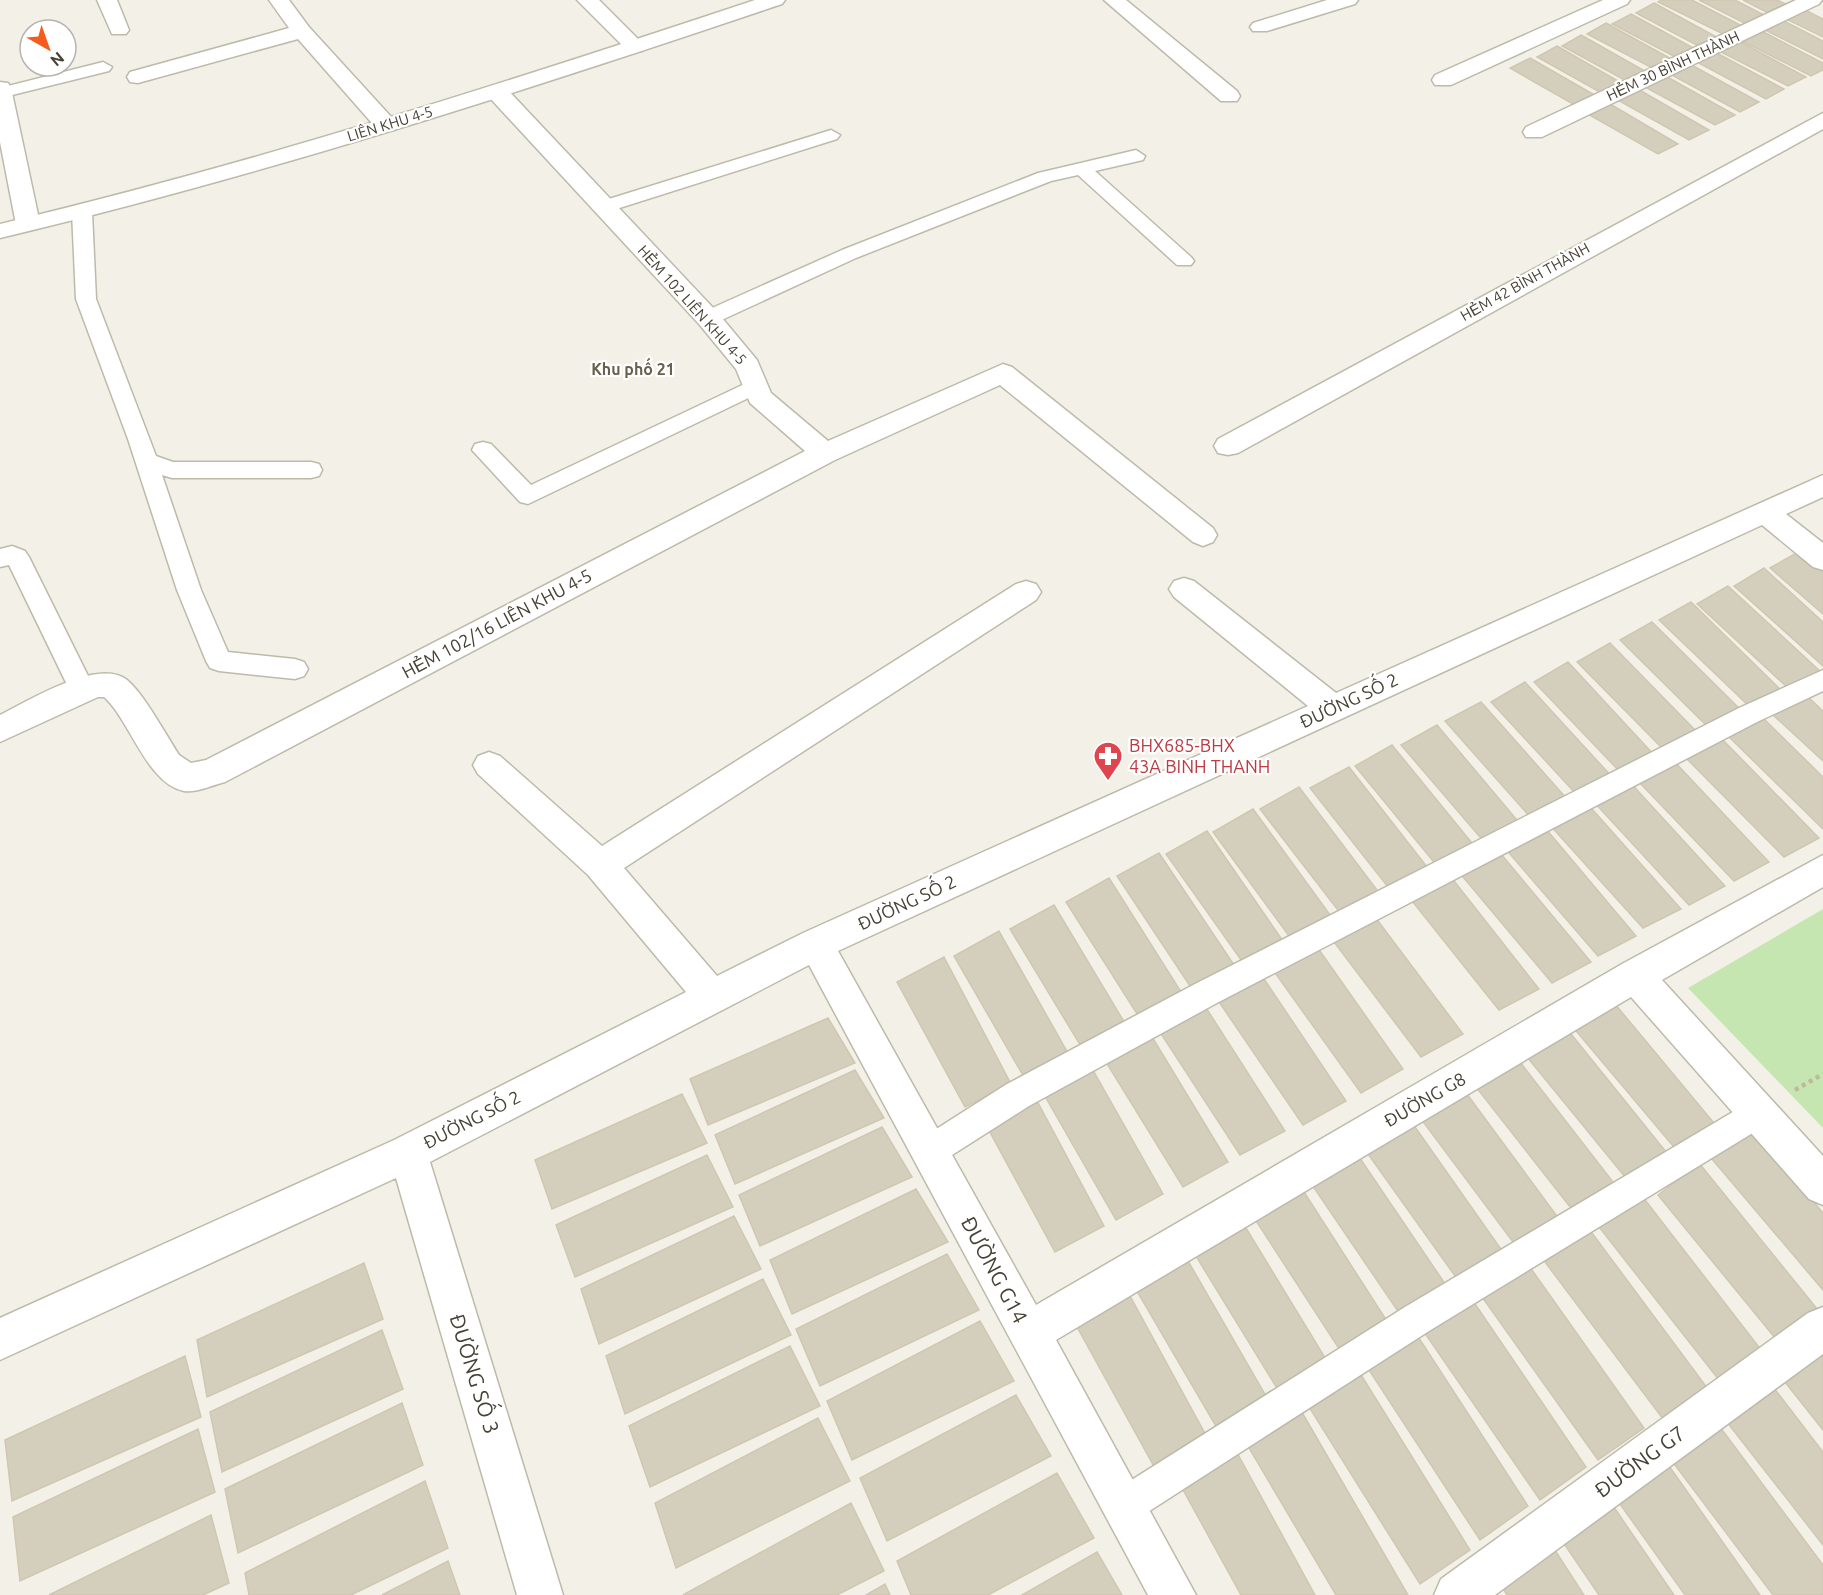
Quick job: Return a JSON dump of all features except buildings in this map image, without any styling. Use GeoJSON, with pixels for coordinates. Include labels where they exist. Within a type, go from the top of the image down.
{"type":"FeatureCollection","features":[{"type":"Feature","properties":{"kind":"street"},"geometry":{"type":"LineString","coordinates":[[107,0],[119,30]]}},
{"type":"Feature","properties":{"kind":"street"},"geometry":{"type":"LineString","coordinates":[[279,0],[302,31],[386,125]]}},
{"type":"Feature","properties":{"kind":"street"},"geometry":{"type":"LineString","coordinates":[[587,0],[635,46]]}},
{"type":"Feature","properties":{"kind":"street","name":"LIÊN KHU 4-5"},"geometry":{"type":"LineString","coordinates":[[0,231],[82,212],[497,92],[775,0]]}},
{"type":"Feature","properties":{"kind":"street"},"geometry":{"type":"LineString","coordinates":[[1114,0],[1229,96]]}},
{"type":"Feature","properties":{"kind":"street"},"geometry":{"type":"LineString","coordinates":[[1443,80],[1620,0]]}},
{"type":"Feature","properties":{"kind":"street","name":"HẺM 30 BÌNH THÀNH"},"geometry":{"type":"LineString","coordinates":[[1534,132],[1812,0]]}},
{"type":"Feature","properties":{"kind":"street"},"geometry":{"type":"LineString","coordinates":[[1260,27],[1337,2]]}},
{"type":"Feature","properties":{"kind":"street"},"geometry":{"type":"LineString","coordinates":[[138,77],[302,31]]}},
{"type":"Feature","properties":{"kind":"street"},"geometry":{"type":"LineString","coordinates":[[1,91],[28,224]]}},
{"type":"Feature","properties":{"kind":"street","name":"HẺM 102 LIÊN KHU 4-5"},"geometry":{"type":"LineString","coordinates":[[497,92],[708,318],[748,366],[759,397],[825,453]]}},
{"type":"Feature","properties":{"kind":"street","name":"HẺM 42 BÌNH THÀNH"},"geometry":{"type":"LineString","coordinates":[[1228,446],[1823,120]]}},
{"type":"Feature","properties":{"kind":"street"},"geometry":{"type":"LineString","coordinates":[[825,453],[1003,373],[1203,535]]}},
{"type":"Feature","properties":{"kind":"street","name":"HẺM 102/16 LIÊN KHU 4-5"},"geometry":{"type":"LineString","coordinates":[[82,690],[110,684],[118,690],[168,764],[186,778],[213,772],[825,453]]}},
{"type":"Feature","properties":{"kind":"street","name":"ĐƯỜNG SỐ 2"},"geometry":{"type":"LineString","coordinates":[[0,1339],[408,1153],[816,944],[1823,485]]}},
{"type":"Feature","properties":{"kind":"street"},"geometry":{"type":"LineString","coordinates":[[1764,512],[1823,559]]}},
{"type":"Feature","properties":{"kind":"street"},"geometry":{"type":"LineString","coordinates":[[1184,589],[1333,708]]}},
{"type":"Feature","properties":{"kind":"street"},"geometry":{"type":"LineString","coordinates":[[600,865],[1026,592]]}},
{"type":"Feature","properties":{"kind":"street"},"geometry":{"type":"LineString","coordinates":[[0,729],[82,690]]}},
{"type":"Feature","properties":{"kind":"street"},"geometry":{"type":"LineString","coordinates":[[489,765],[600,865],[712,997]]}},
{"type":"Feature","properties":{"kind":"street","name":"ĐƯỜNG G8"},"geometry":{"type":"LineString","coordinates":[[1028,1332],[1635,976],[1823,870]]}},
{"type":"Feature","properties":{"kind":"street","name":"ĐƯỜNG G14"},"geometry":{"type":"LineString","coordinates":[[816,944],[1173,1595]]}},
{"type":"Feature","properties":{"kind":"street"},"geometry":{"type":"LineString","coordinates":[[1635,976],[1823,1185]]}},
{"type":"Feature","properties":{"kind":"street","name":"ĐƯỜNG SỐ 3"},"geometry":{"type":"LineString","coordinates":[[408,1153],[540,1595]]}},
{"type":"Feature","properties":{"kind":"street","name":"ĐƯỜNG G7"},"geometry":{"type":"LineString","coordinates":[[1457,1595],[1823,1328]]}},
{"type":"Feature","properties":{"kind":"lane"},"geometry":{"type":"LineString","coordinates":[[1,91],[103,67]]}},
{"type":"Feature","properties":{"kind":"lane"},"geometry":{"type":"LineString","coordinates":[[603,207],[831,135]]}},
{"type":"Feature","properties":{"kind":"lane"},"geometry":{"type":"LineString","coordinates":[[708,318],[849,254],[1045,177],[1136,156]]}},
{"type":"Feature","properties":{"kind":"lane"},"geometry":{"type":"LineString","coordinates":[[1081,168],[1184,261]]}},
{"type":"Feature","properties":{"kind":"lane"},"geometry":{"type":"LineString","coordinates":[[82,212],[87,299],[146,461],[189,590],[219,661],[296,669]]}},
{"type":"Feature","properties":{"kind":"lane"},"geometry":{"type":"LineString","coordinates":[[483,450],[528,496],[754,386]]}},
{"type":"Feature","properties":{"kind":"lane"},"geometry":{"type":"LineString","coordinates":[[146,461],[172,470],[311,470]]}},
{"type":"Feature","properties":{"kind":"lane"},"geometry":{"type":"LineString","coordinates":[[0,558],[12,555],[17,557],[82,690]]}},
{"type":"Feature","properties":{"kind":"lane"},"geometry":{"type":"LineString","coordinates":[[930,1151],[1018,1095],[1205,994],[1748,715],[1823,680]]}},
{"type":"Feature","properties":{"kind":"lane"},"geometry":{"type":"LineString","coordinates":[[1124,1506],[1417,1319],[1758,1112]]}},
{"type":"Feature","properties":{"kind":"green space"},"geometry":{"type":"Polygon","coordinates":[[[1823,909],[1823,1128],[1688,988],[1823,909]]]}},
{"type":"Feature","properties":{"kind":"place","name":"BHX685-BHX 43A BINH THANH"},"geometry":{"type":"Point","coordinates":[1108,782]}},
{"type":"Feature","properties":{"kind":"district","name":"Khu phố 21"},"geometry":{"type":"Point","coordinates":[633,369]}}]}
